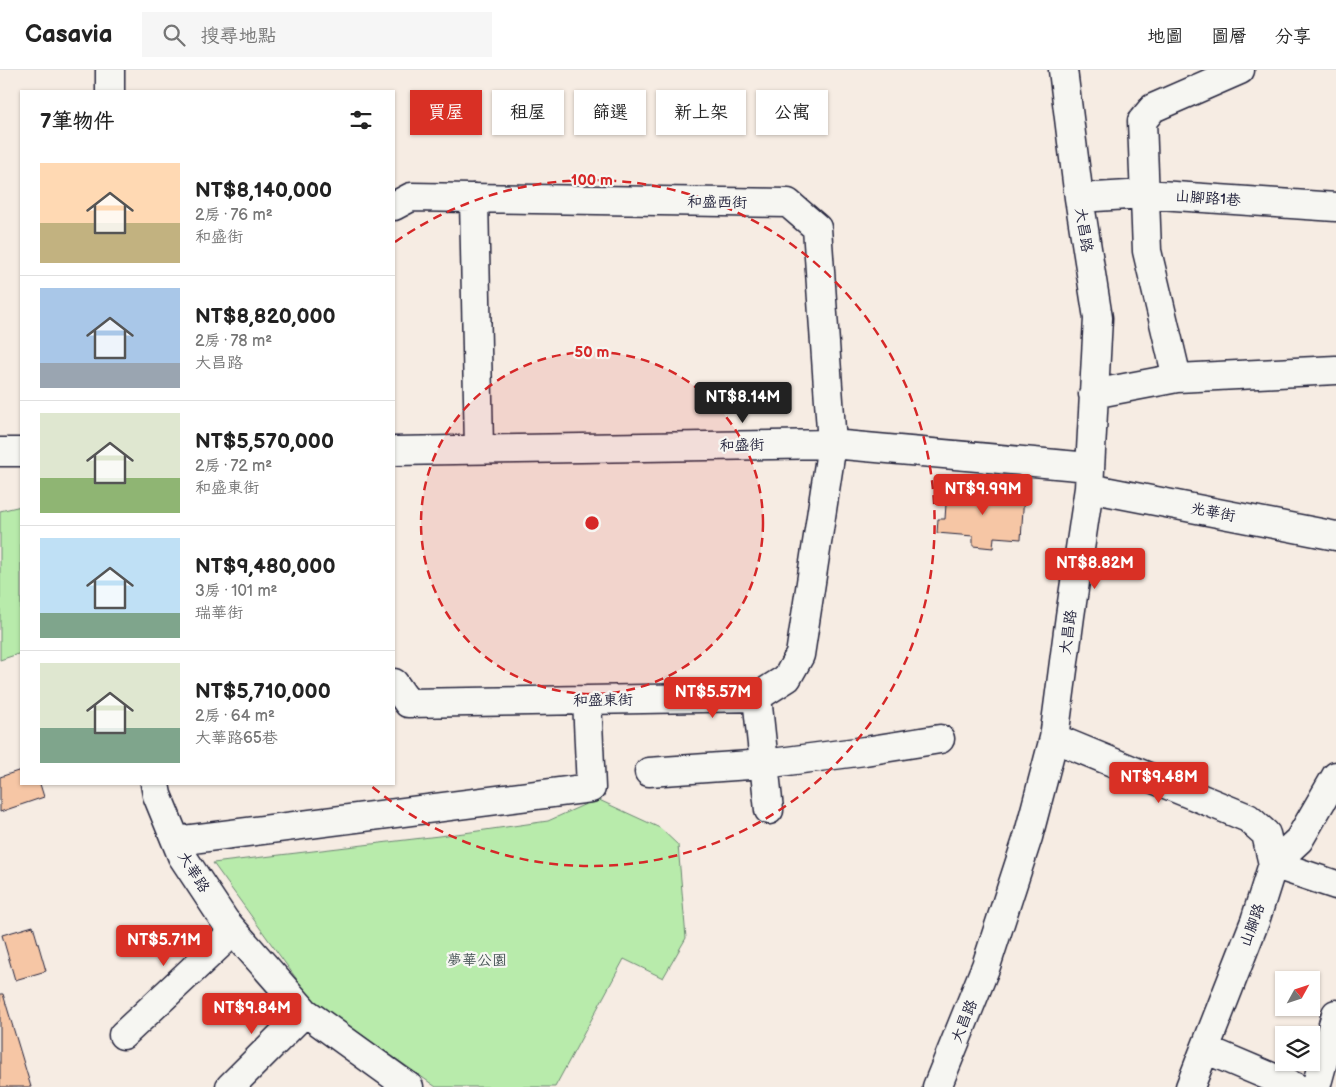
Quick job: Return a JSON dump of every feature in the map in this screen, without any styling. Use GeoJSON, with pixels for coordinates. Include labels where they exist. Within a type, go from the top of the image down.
{"type":"FeatureCollection","features":[{"type":"Feature","properties":{"kind":"street"},"geometry":{"type":"LineString","coordinates":[[110,70],[110,90]]}},
{"type":"Feature","properties":{"kind":"street","name":"大昌路"},"geometry":{"type":"LineString","coordinates":[[937,1087],[986,966],[1028,837],[1054,738],[1089,477],[1098,318],[1079,198],[1063,70]]}},
{"type":"Feature","properties":{"kind":"street"},"geometry":{"type":"LineString","coordinates":[[1177,378],[1147,251],[1142,121],[1154,108],[1240,70]]}},
{"type":"Feature","properties":{"kind":"street","name":"山腳路1巷"},"geometry":{"type":"LineString","coordinates":[[1079,198],[1145,194],[1336,206]]}},
{"type":"Feature","properties":{"kind":"street","name":"和盛西街"},"geometry":{"type":"LineString","coordinates":[[395,206],[412,197],[788,203],[817,228],[832,444]]}},
{"type":"Feature","properties":{"kind":"street"},"geometry":{"type":"LineString","coordinates":[[474,198],[479,449]]}},
{"type":"Feature","properties":{"kind":"street"},"geometry":{"type":"LineString","coordinates":[[1094,394],[1177,378],[1336,370]]}},
{"type":"Feature","properties":{"kind":"street"},"geometry":{"type":"LineString","coordinates":[[769,810],[757,697],[787,678],[800,655],[832,444]]}},
{"type":"Feature","properties":{"kind":"street","name":"和盛街"},"geometry":{"type":"LineString","coordinates":[[395,451],[832,444],[1089,477]]}},
{"type":"Feature","properties":{"kind":"street"},"geometry":{"type":"LineString","coordinates":[[0,452],[20,452]]}},
{"type":"Feature","properties":{"kind":"street","name":"光華街"},"geometry":{"type":"LineString","coordinates":[[1089,477],[1336,536]]}},
{"type":"Feature","properties":{"kind":"street","name":"和盛東街"},"geometry":{"type":"LineString","coordinates":[[395,684],[408,703],[757,697]]}},
{"type":"Feature","properties":{"kind":"street"},"geometry":{"type":"LineString","coordinates":[[176,842],[591,788],[587,700]]}},
{"type":"Feature","properties":{"kind":"street"},"geometry":{"type":"LineString","coordinates":[[1054,738],[1248,818],[1266,834],[1273,864],[1336,885]]}},
{"type":"Feature","properties":{"kind":"street"},"geometry":{"type":"LineString","coordinates":[[649,772],[764,764],[940,739]]}},
{"type":"Feature","properties":{"kind":"street","name":"山腳路"},"geometry":{"type":"LineString","coordinates":[[1190,1087],[1255,921],[1273,864],[1299,840],[1336,776]]}},
{"type":"Feature","properties":{"kind":"street","name":"大華路"},"geometry":{"type":"LineString","coordinates":[[155,785],[182,856],[234,931],[305,1012],[409,1087]]}},
{"type":"Feature","properties":{"kind":"street"},"geometry":{"type":"LineString","coordinates":[[123,1035],[234,931]]}},
{"type":"Feature","properties":{"kind":"street"},"geometry":{"type":"LineString","coordinates":[[230,1087],[305,1012]]}},
{"type":"Feature","properties":{"kind":"street"},"geometry":{"type":"LineString","coordinates":[[1316,1087],[1336,1014]]}},
{"type":"Feature","properties":{"kind":"street"},"geometry":{"type":"LineString","coordinates":[[1205,1049],[1296,1087]]}},
{"type":"Feature","properties":{"kind":"green space"},"geometry":{"type":"Polygon","coordinates":[[[20,506],[20,653],[0,660],[0,511],[20,506]]]}},
{"type":"Feature","properties":{"kind":"green space","name":"夢華公園"},"geometry":{"type":"Polygon","coordinates":[[[597,799],[660,828],[678,845],[686,938],[663,978],[624,959],[555,1087],[436,1087],[311,999],[213,863],[548,821],[597,799]]]}},
{"type":"Feature","properties":{"kind":"building"},"geometry":{"type":"Polygon","coordinates":[[[947,489],[1024,495],[1021,539],[994,537],[993,548],[973,546],[973,536],[937,533],[938,519],[945,519],[947,489]]]}},
{"type":"Feature","properties":{"kind":"building"},"geometry":{"type":"Polygon","coordinates":[[[20,770],[20,785],[40,785],[44,797],[0,812],[0,777],[20,770]]]}},
{"type":"Feature","properties":{"kind":"building"},"geometry":{"type":"Polygon","coordinates":[[[33,926],[46,971],[15,980],[2,935],[33,926]]]}},
{"type":"Feature","properties":{"kind":"building"},"geometry":{"type":"Polygon","coordinates":[[[0,994],[3,994],[31,1087],[0,1087],[0,994]]]}}]}
